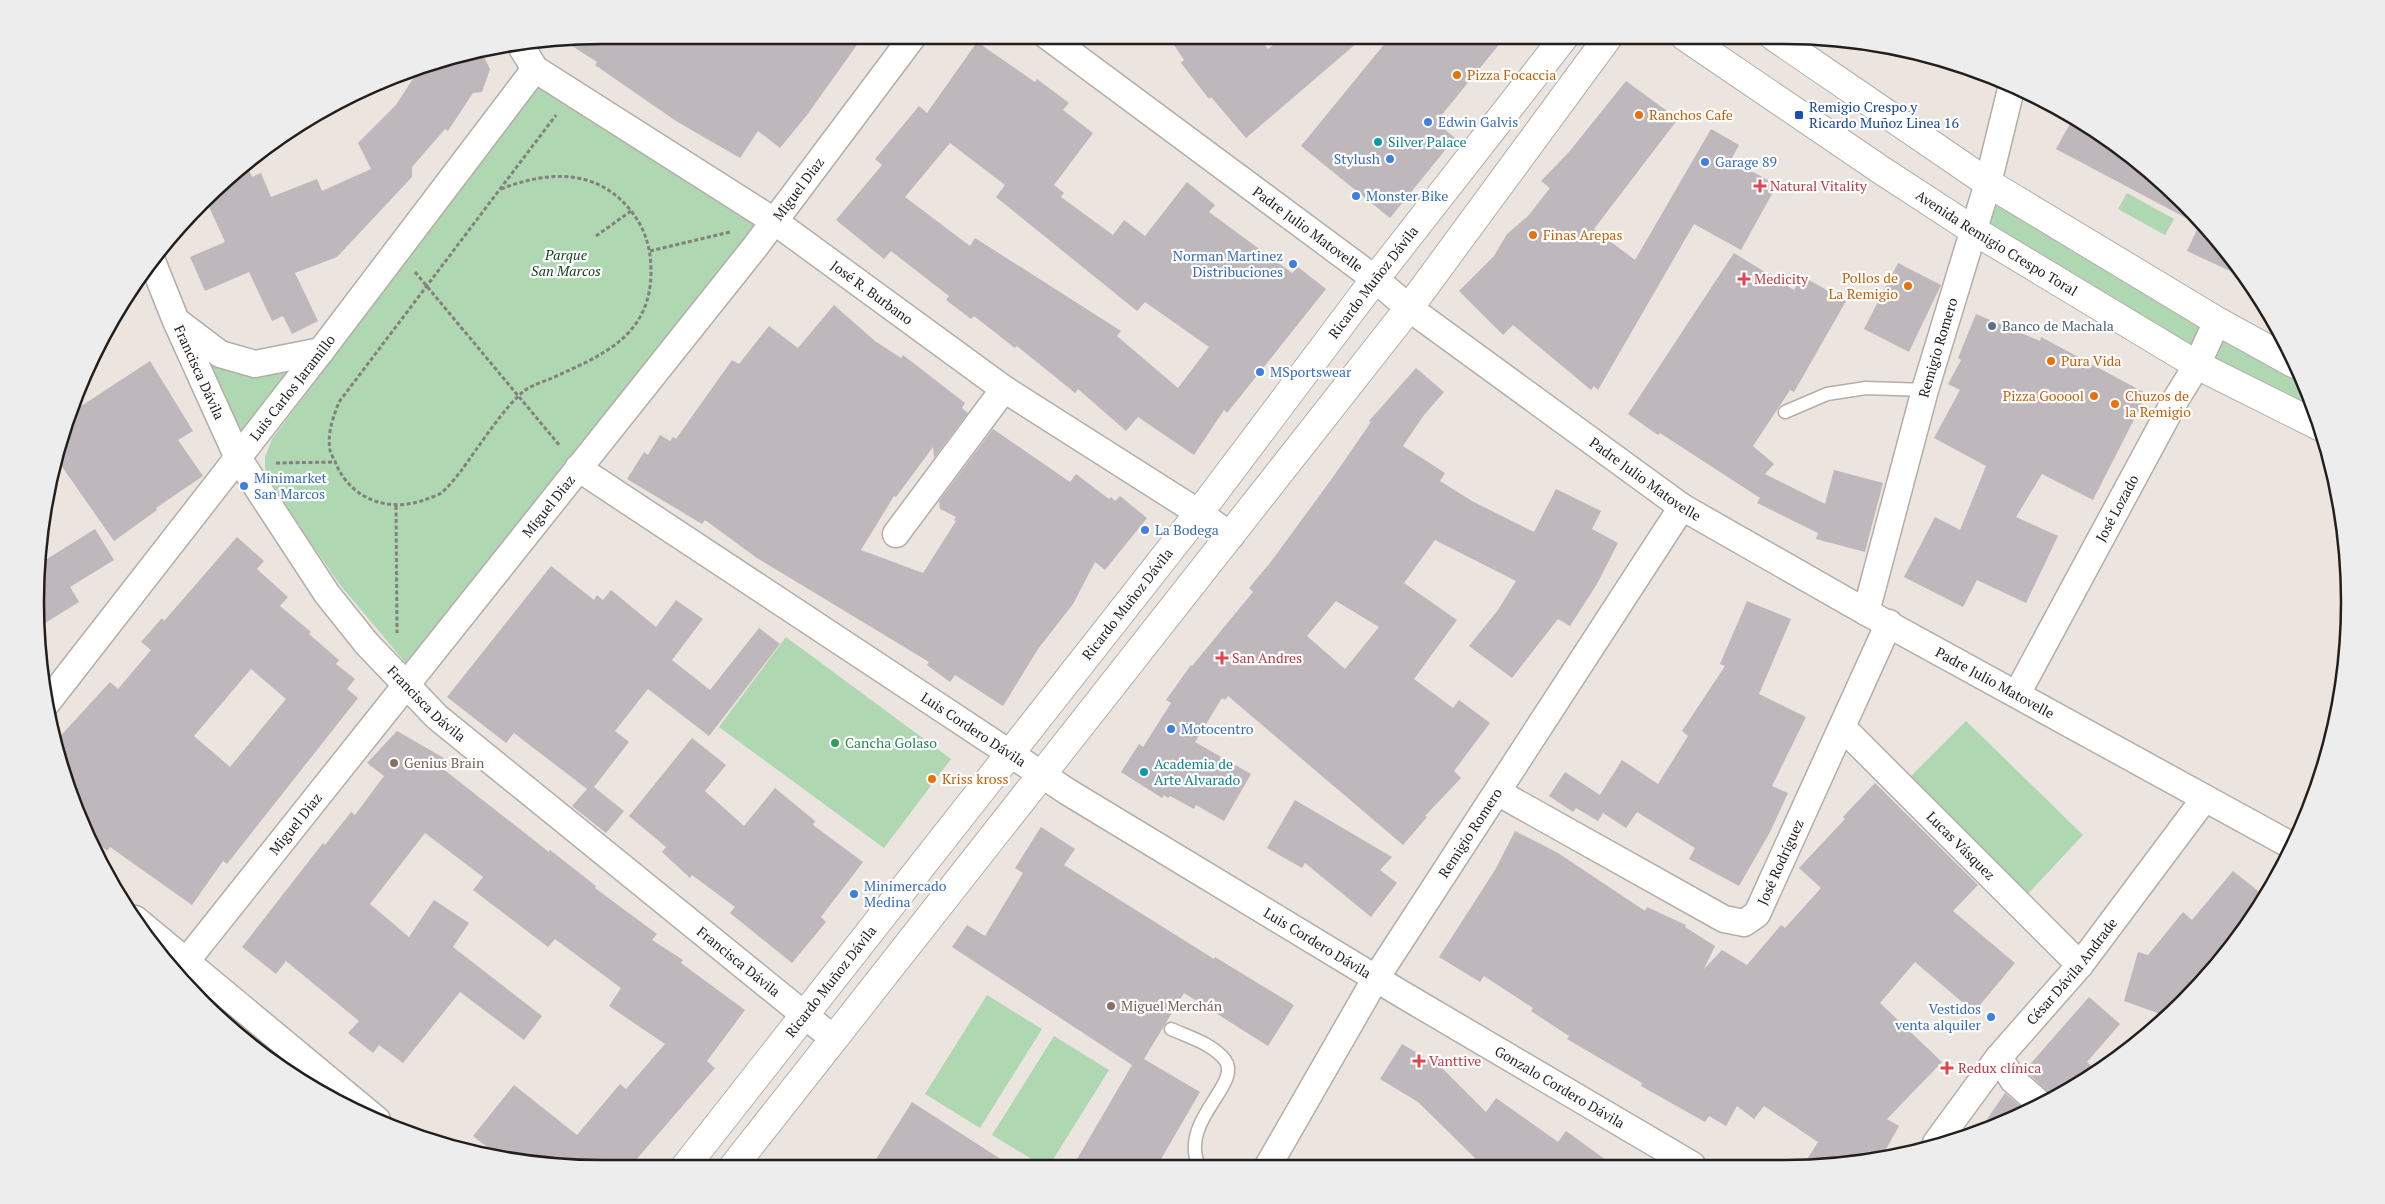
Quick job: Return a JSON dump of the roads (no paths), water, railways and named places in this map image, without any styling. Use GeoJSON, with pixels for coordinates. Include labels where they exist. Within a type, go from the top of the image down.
{"type":"FeatureCollection","features":[{"type":"Feature","properties":{"kind":"main road","name":"Ricardo Muñoz Dávila"},"geometry":{"type":"LineString","coordinates":[[691,1160],[1009,752],[1199,513],[1375,279],[1559,44]]}},
{"type":"Feature","properties":{"kind":"main road"},"geometry":{"type":"LineString","coordinates":[[739,1160],[1043,776],[1409,308],[1603,44]]}},
{"type":"Feature","properties":{"kind":"main road","name":"Avenida Remigio Crespo Toral"},"geometry":{"type":"LineString","coordinates":[[1696,44],[1872,165],[1973,230],[2197,365],[2312,422]]}},
{"type":"Feature","properties":{"kind":"main road"},"geometry":{"type":"LineString","coordinates":[[1785,44],[1988,182],[2217,321],[2286,359]]}},
{"type":"Feature","properties":{"kind":"street","name":"Miguel Diaz"},"geometry":{"type":"LineString","coordinates":[[180,968],[401,682],[578,468],[774,221],[907,44]]}},
{"type":"Feature","properties":{"kind":"street","name":"Padre Julio Matovelle"},"geometry":{"type":"LineString","coordinates":[[1058,44],[1375,279],[1409,308],[1682,507],[1877,618],[2287,843]]}},
{"type":"Feature","properties":{"kind":"street","name":"José R. Burbano"},"geometry":{"type":"LineString","coordinates":[[523,50],[535,69],[774,221],[1004,389],[1199,513],[1231,536]]}},
{"type":"Feature","properties":{"kind":"street","name":"Luis Carlos Jaramillo"},"geometry":{"type":"LineString","coordinates":[[52,697],[241,461],[321,351],[535,69]]}},
{"type":"Feature","properties":{"kind":"street","name":"Remigio Romero"},"geometry":{"type":"LineString","coordinates":[[1877,618],[1925,390],[1988,182],[2010,92]]}},
{"type":"Feature","properties":{"kind":"street","name":"Francisca Dávila"},"geometry":{"type":"LineString","coordinates":[[155,268],[176,321],[241,461],[327,594],[367,644],[401,682],[437,717],[834,1039]]}},
{"type":"Feature","properties":{"kind":"street"},"geometry":{"type":"LineString","coordinates":[[176,321],[220,354],[255,364],[321,351]]}},
{"type":"Feature","properties":{"kind":"street","name":"José Lozado"},"geometry":{"type":"LineString","coordinates":[[2017,694],[2176,399],[2197,365],[2217,321]]}},
{"type":"Feature","properties":{"kind":"street"},"geometry":{"type":"LineString","coordinates":[[896,534],[1004,389]]}},
{"type":"Feature","properties":{"kind":"street","name":"Luis Cordero Dávila"},"geometry":{"type":"LineString","coordinates":[[578,468],[1043,776],[1376,978]]}},
{"type":"Feature","properties":{"kind":"street","name":"Remigio Romero"},"geometry":{"type":"LineString","coordinates":[[1271,1160],[1376,978],[1682,507]]}},
{"type":"Feature","properties":{"kind":"street","name":"José Rodríguez"},"geometry":{"type":"LineString","coordinates":[[1498,792],[1724,919],[1734,923],[1744,923],[1757,914],[1842,727],[1877,618]]}},
{"type":"Feature","properties":{"kind":"street","name":"Lucas Vásquez"},"geometry":{"type":"LineString","coordinates":[[1842,727],[2080,965]]}},
{"type":"Feature","properties":{"kind":"street","name":"César Dávila Andrade"},"geometry":{"type":"LineString","coordinates":[[1940,1137],[1999,1057],[2080,965],[2205,798]]}},
{"type":"Feature","properties":{"kind":"street"},"geometry":{"type":"LineString","coordinates":[[181,969],[355,1103]]}},
{"type":"Feature","properties":{"kind":"street","name":"Gonzalo Cordero Dávila"},"geometry":{"type":"LineString","coordinates":[[1376,978],[1684,1160]]}},
{"type":"Feature","properties":{"kind":"street"},"geometry":{"type":"LineString","coordinates":[[1999,1057],[2013,1080],[2036,1100]]}},
{"type":"Feature","properties":{"kind":"lane"},"geometry":{"type":"LineString","coordinates":[[1785,412],[1827,394],[1866,388],[1925,390]]}},
{"type":"Feature","properties":{"kind":"lane"},"geometry":{"type":"LineString","coordinates":[[1171,1029],[1210,1047],[1226,1061],[1229,1071],[1225,1083],[1206,1111],[1193,1142],[1198,1160]]}},
{"type":"Feature","properties":{"kind":"place","name":"Pizza Focaccia"},"geometry":{"type":"Point","coordinates":[1457,75]}},
{"type":"Feature","properties":{"kind":"place","name":"Ranchos Cafe"},"geometry":{"type":"Point","coordinates":[1639,115]}},
{"type":"Feature","properties":{"kind":"place","name":"Remigio Crespo y Ricardo Muñoz Linea 16"},"geometry":{"type":"Point","coordinates":[1799,115]}},
{"type":"Feature","properties":{"kind":"place","name":"Edwin Galvis"},"geometry":{"type":"Point","coordinates":[1428,122]}},
{"type":"Feature","properties":{"kind":"place","name":"Silver Palace"},"geometry":{"type":"Point","coordinates":[1378,142]}},
{"type":"Feature","properties":{"kind":"place","name":"Stylush"},"geometry":{"type":"Point","coordinates":[1390,159]}},
{"type":"Feature","properties":{"kind":"place","name":"Garage 89"},"geometry":{"type":"Point","coordinates":[1705,162]}},
{"type":"Feature","properties":{"kind":"place","name":"Natural Vitality"},"geometry":{"type":"Point","coordinates":[1760,186]}},
{"type":"Feature","properties":{"kind":"place","name":"Monster Bike"},"geometry":{"type":"Point","coordinates":[1356,196]}},
{"type":"Feature","properties":{"kind":"place","name":"Finas Arepas"},"geometry":{"type":"Point","coordinates":[1533,235]}},
{"type":"Feature","properties":{"kind":"place","name":"Norman Martinez Distribuciones"},"geometry":{"type":"Point","coordinates":[1293,264]}},
{"type":"Feature","properties":{"kind":"place","name":"Medicity"},"geometry":{"type":"Point","coordinates":[1744,279]}},
{"type":"Feature","properties":{"kind":"place","name":"Pollos de La Remigio"},"geometry":{"type":"Point","coordinates":[1908,286]}},
{"type":"Feature","properties":{"kind":"place","name":"Banco de Machala"},"geometry":{"type":"Point","coordinates":[1992,326]}},
{"type":"Feature","properties":{"kind":"place","name":"Pura Vida"},"geometry":{"type":"Point","coordinates":[2051,361]}},
{"type":"Feature","properties":{"kind":"place","name":"MSportswear"},"geometry":{"type":"Point","coordinates":[1260,372]}},
{"type":"Feature","properties":{"kind":"place","name":"Pizza Gooool"},"geometry":{"type":"Point","coordinates":[2094,396]}},
{"type":"Feature","properties":{"kind":"place","name":"Chuzos de la Remigio"},"geometry":{"type":"Point","coordinates":[2115,404]}},
{"type":"Feature","properties":{"kind":"place","name":"Minimarket San Marcos"},"geometry":{"type":"Point","coordinates":[244,486]}},
{"type":"Feature","properties":{"kind":"place","name":"La Bodega"},"geometry":{"type":"Point","coordinates":[1145,530]}},
{"type":"Feature","properties":{"kind":"place","name":"San Andres"},"geometry":{"type":"Point","coordinates":[1222,658]}},
{"type":"Feature","properties":{"kind":"place","name":"Motocentro"},"geometry":{"type":"Point","coordinates":[1171,729]}},
{"type":"Feature","properties":{"kind":"place","name":"Cancha Golaso"},"geometry":{"type":"Point","coordinates":[835,743]}},
{"type":"Feature","properties":{"kind":"place","name":"Genius Brain"},"geometry":{"type":"Point","coordinates":[394,763]}},
{"type":"Feature","properties":{"kind":"place","name":"Academia de Arte Alvarado"},"geometry":{"type":"Point","coordinates":[1144,772]}},
{"type":"Feature","properties":{"kind":"place","name":"Kriss kross"},"geometry":{"type":"Point","coordinates":[932,779]}},
{"type":"Feature","properties":{"kind":"place","name":"Minimercado Medina"},"geometry":{"type":"Point","coordinates":[854,894]}},
{"type":"Feature","properties":{"kind":"place","name":"Miguel Merchán"},"geometry":{"type":"Point","coordinates":[1111,1006]}},
{"type":"Feature","properties":{"kind":"place","name":"Vestidos venta alquiler"},"geometry":{"type":"Point","coordinates":[1991,1017]}},
{"type":"Feature","properties":{"kind":"place","name":"Vanttive"},"geometry":{"type":"Point","coordinates":[1419,1061]}},
{"type":"Feature","properties":{"kind":"place","name":"Redux clínica"},"geometry":{"type":"Point","coordinates":[1947,1068]}},
{"type":"Feature","properties":{"kind":"park label","name":"Parque San Marcos"},"geometry":{"type":"Point","coordinates":[566,264]}}]}
